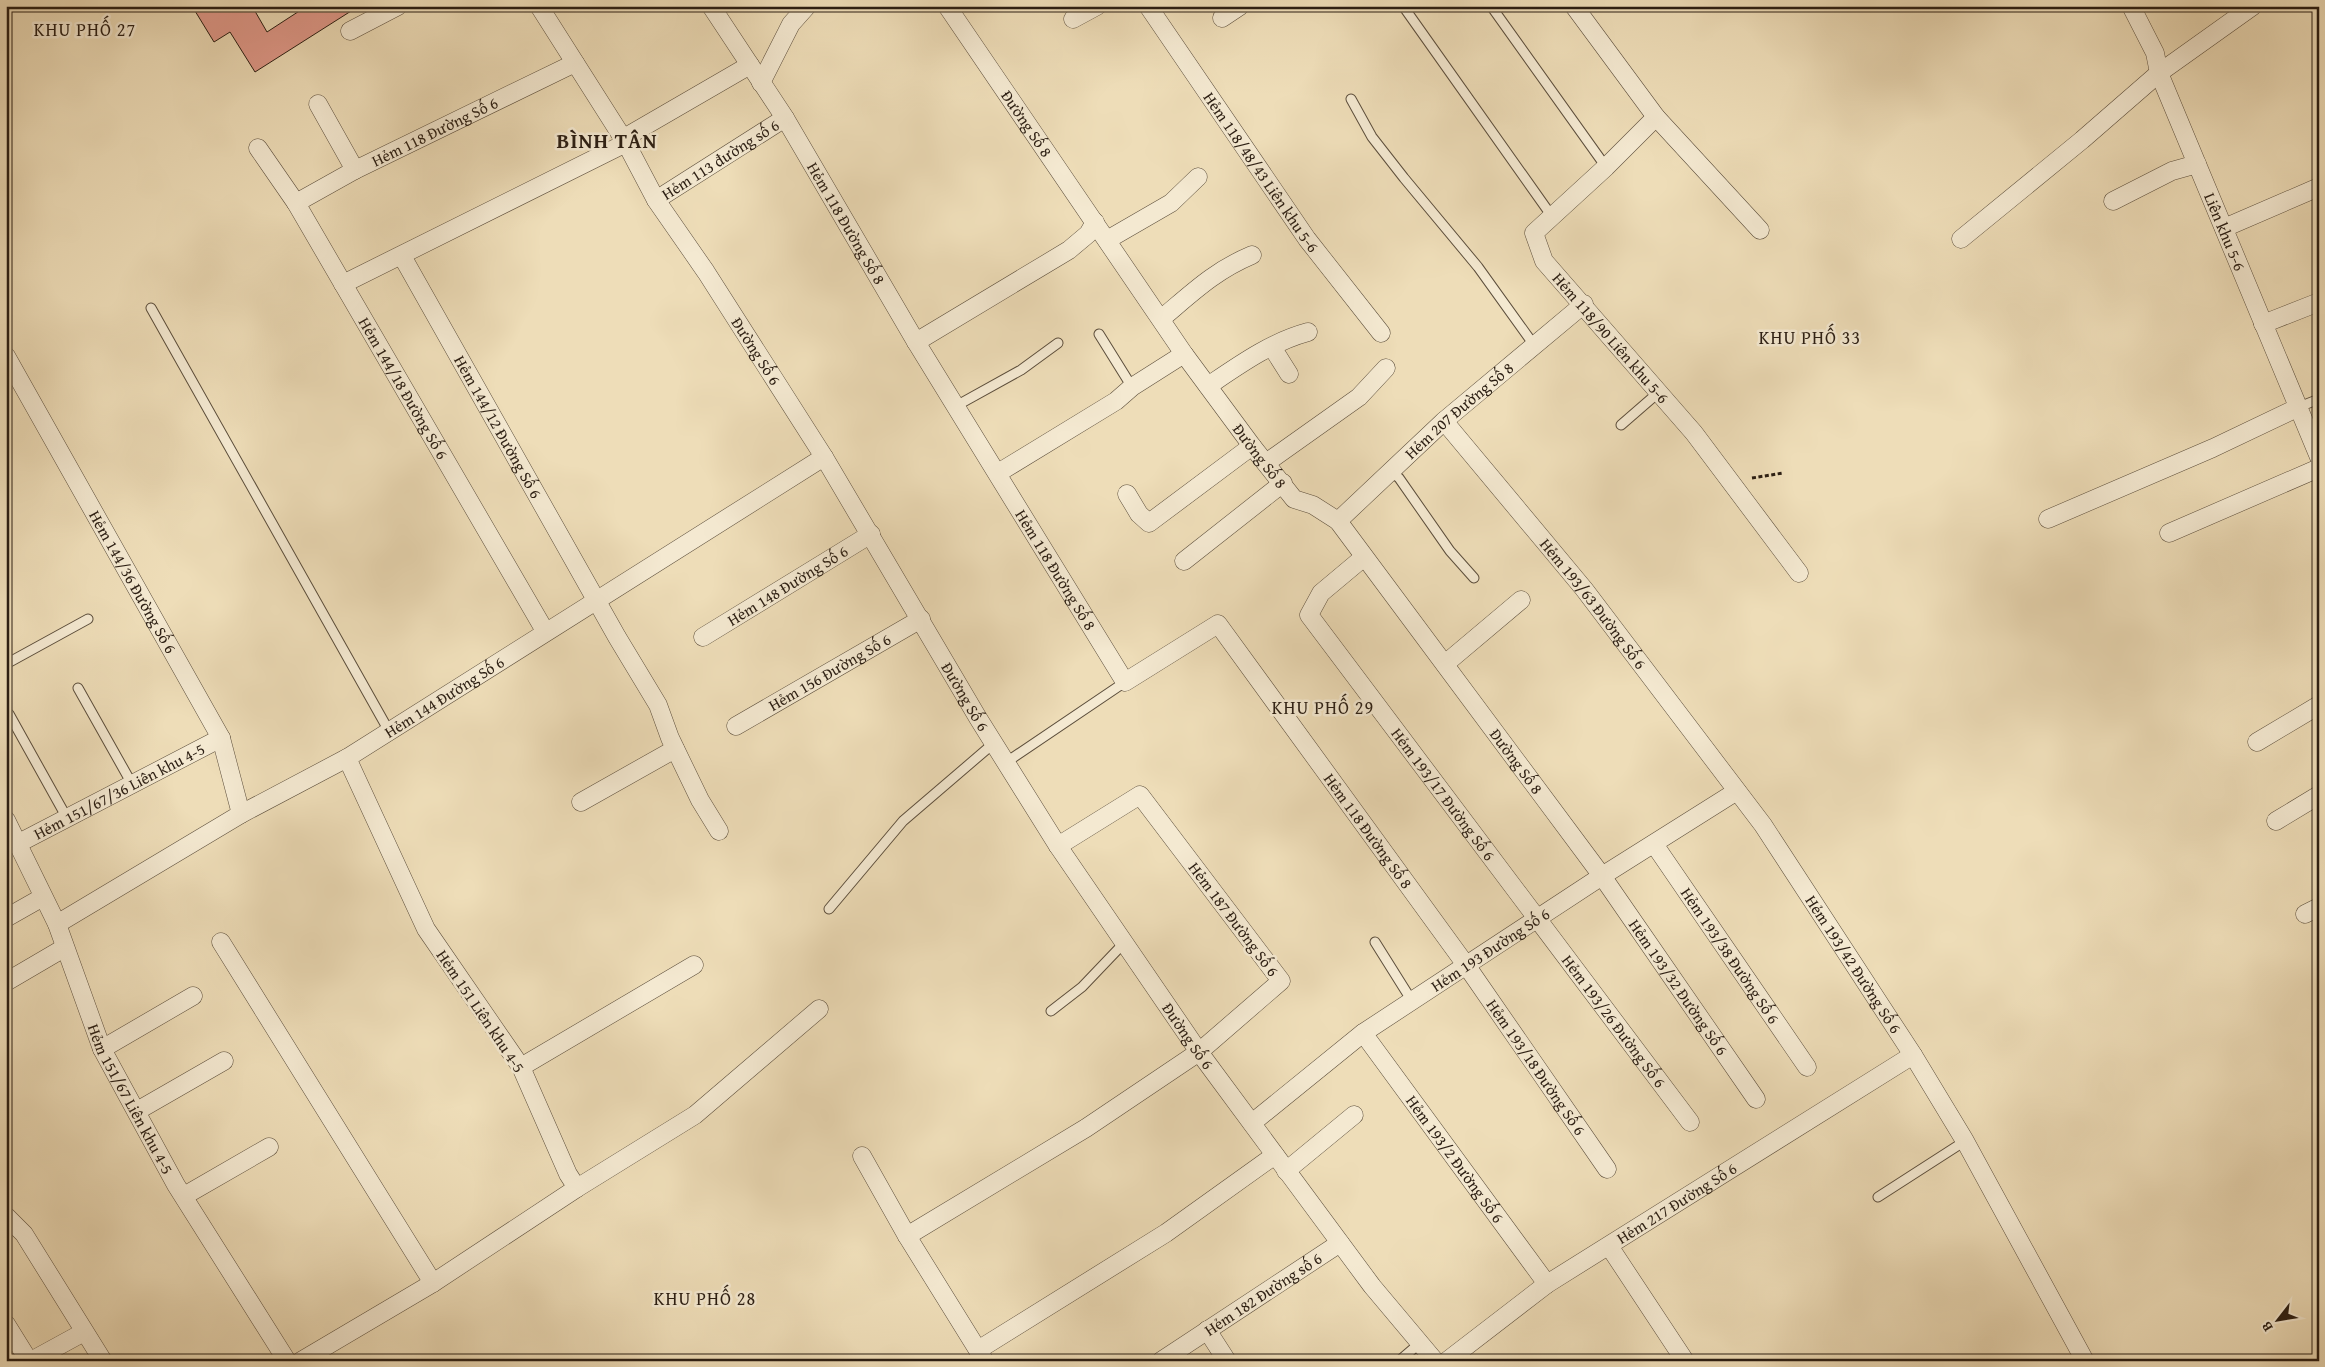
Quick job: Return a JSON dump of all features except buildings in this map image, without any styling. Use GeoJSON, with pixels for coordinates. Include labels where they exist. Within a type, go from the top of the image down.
{"type":"FeatureCollection","features":[{"type":"Feature","properties":{"kind":"street"},"geometry":{"type":"LineString","coordinates":[[350,31],[398,6]]}},
{"type":"Feature","properties":{"kind":"street","name":"Đường Số 6"},"geometry":{"type":"LineString","coordinates":[[539,6],[625,141],[656,200],[706,272],[824,457],[1005,763],[1058,846],[1199,1052],[1340,1244],[1434,1361]]}},
{"type":"Feature","properties":{"kind":"street","name":"Hẻm 118 Đường Số 8"},"geometry":{"type":"LineString","coordinates":[[711,6],[785,118],[916,342],[1125,682],[1218,624],[1466,965]]}},
{"type":"Feature","properties":{"kind":"street"},"geometry":{"type":"LineString","coordinates":[[761,83],[791,24],[807,6]]}},
{"type":"Feature","properties":{"kind":"street","name":"Đường Số 8"},"geometry":{"type":"LineString","coordinates":[[947,6],[1184,354],[1252,446],[1294,499],[1313,505],[1338,522],[1602,876]]}},
{"type":"Feature","properties":{"kind":"street"},"geometry":{"type":"LineString","coordinates":[[1072,19],[1097,6]]}},
{"type":"Feature","properties":{"kind":"street","name":"Hẻm 118/48/43 Liên khu 5-6"},"geometry":{"type":"LineString","coordinates":[[1148,6],[1307,239],[1382,333]]}},
{"type":"Feature","properties":{"kind":"street"},"geometry":{"type":"LineString","coordinates":[[1222,18],[1240,6]]}},
{"type":"Feature","properties":{"kind":"street"},"geometry":{"type":"LineString","coordinates":[[1574,6],[1656,117],[1760,230]]}},
{"type":"Feature","properties":{"kind":"street","name":"Liên khu 5-6"},"geometry":{"type":"LineString","coordinates":[[2131,6],[2154,53],[2159,73],[2319,457]]}},
{"type":"Feature","properties":{"kind":"street"},"geometry":{"type":"LineString","coordinates":[[1961,239],[2082,140],[2159,73],[2253,6]]}},
{"type":"Feature","properties":{"kind":"street","name":"Hẻm 118 Đường Số 6"},"geometry":{"type":"LineString","coordinates":[[296,203],[355,170],[575,63]]}},
{"type":"Feature","properties":{"kind":"street"},"geometry":{"type":"LineString","coordinates":[[343,284],[402,256],[625,141],[750,65]]}},
{"type":"Feature","properties":{"kind":"street"},"geometry":{"type":"LineString","coordinates":[[318,104],[355,170]]}},
{"type":"Feature","properties":{"kind":"street","name":"Hẻm 118/90 Liên khu 5-6"},"geometry":{"type":"LineString","coordinates":[[1656,117],[1606,167],[1551,215],[1534,233],[1544,261],[1584,304],[1694,433],[1799,573]]}},
{"type":"Feature","properties":{"kind":"street","name":"Hẻm 113 đường số 6"},"geometry":{"type":"LineString","coordinates":[[656,200],[785,118]]}},
{"type":"Feature","properties":{"kind":"street","name":"Hẻm 144/18 Đường Số 6"},"geometry":{"type":"LineString","coordinates":[[258,148],[296,203],[546,631]]}},
{"type":"Feature","properties":{"kind":"street"},"geometry":{"type":"LineString","coordinates":[[2113,201],[2172,171],[2197,164]]}},
{"type":"Feature","properties":{"kind":"street"},"geometry":{"type":"LineString","coordinates":[[1106,240],[1171,203],[1198,177]]}},
{"type":"Feature","properties":{"kind":"street"},"geometry":{"type":"LineString","coordinates":[[2224,228],[2319,187]]}},
{"type":"Feature","properties":{"kind":"street"},"geometry":{"type":"LineString","coordinates":[[916,342],[1069,250],[1088,234],[1094,222]]}},
{"type":"Feature","properties":{"kind":"street"},"geometry":{"type":"LineString","coordinates":[[1161,319],[1212,276],[1231,264],[1252,255]]}},
{"type":"Feature","properties":{"kind":"street","name":"Hẻm 144/12 Đường Số 6"},"geometry":{"type":"LineString","coordinates":[[402,256],[658,705],[675,749],[700,800],[719,831]]}},
{"type":"Feature","properties":{"kind":"street"},"geometry":{"type":"LineString","coordinates":[[2263,324],[2319,302]]}},
{"type":"Feature","properties":{"kind":"street","name":"Hẻm 207 Đường Số 8"},"geometry":{"type":"LineString","coordinates":[[1338,522],[1444,421],[1584,304]]}},
{"type":"Feature","properties":{"kind":"street"},"geometry":{"type":"LineString","coordinates":[[1208,386],[1272,347],[1294,336],[1308,332]]}},
{"type":"Feature","properties":{"kind":"street"},"geometry":{"type":"LineString","coordinates":[[1272,347],[1289,374]]}},
{"type":"Feature","properties":{"kind":"street"},"geometry":{"type":"LineString","coordinates":[[998,473],[1116,401],[1132,387],[1184,354]]}},
{"type":"Feature","properties":{"kind":"street","name":"Hẻm 144/36 Đường Số 6"},"geometry":{"type":"LineString","coordinates":[[6,356],[221,738],[241,814]]}},
{"type":"Feature","properties":{"kind":"street"},"geometry":{"type":"LineString","coordinates":[[1266,463],[1304,434],[1351,403],[1386,368]]}},
{"type":"Feature","properties":{"kind":"street"},"geometry":{"type":"LineString","coordinates":[[2048,520],[2213,448],[2299,407]]}},
{"type":"Feature","properties":{"kind":"street","name":"Hẻm 193/63 Đường Số 6"},"geometry":{"type":"LineString","coordinates":[[1444,421],[1584,589],[1737,791]]}},
{"type":"Feature","properties":{"kind":"street"},"geometry":{"type":"LineString","coordinates":[[1128,494],[1139,514],[1149,523],[1252,446]]}},
{"type":"Feature","properties":{"kind":"street","name":"Hẻm 144 Đường Số 6"},"geometry":{"type":"LineString","coordinates":[[57,924],[241,814],[346,758],[824,457]]}},
{"type":"Feature","properties":{"kind":"street"},"geometry":{"type":"LineString","coordinates":[[2169,533],[2319,468]]}},
{"type":"Feature","properties":{"kind":"street"},"geometry":{"type":"LineString","coordinates":[[1184,561],[1283,483]]}},
{"type":"Feature","properties":{"kind":"street","name":"Hẻm 148 Đường Số 6"},"geometry":{"type":"LineString","coordinates":[[703,638],[871,534]]}},
{"type":"Feature","properties":{"kind":"street","name":"Hẻm 193/17 Đường Số 6"},"geometry":{"type":"LineString","coordinates":[[1364,556],[1321,593],[1309,615],[1537,919]]}},
{"type":"Feature","properties":{"kind":"street"},"geometry":{"type":"LineString","coordinates":[[1445,664],[1521,600]]}},
{"type":"Feature","properties":{"kind":"street","name":"Hẻm 156 Đường Số 6"},"geometry":{"type":"LineString","coordinates":[[736,726],[921,619]]}},
{"type":"Feature","properties":{"kind":"street"},"geometry":{"type":"LineString","coordinates":[[2257,742],[2319,705]]}},
{"type":"Feature","properties":{"kind":"street","name":"Hẻm 151/67/36 Liên khu 4-5"},"geometry":{"type":"LineString","coordinates":[[17,844],[221,738]]}},
{"type":"Feature","properties":{"kind":"street"},"geometry":{"type":"LineString","coordinates":[[581,802],[675,749]]}},
{"type":"Feature","properties":{"kind":"street","name":"Hẻm 151 Liên khu 4-5"},"geometry":{"type":"LineString","coordinates":[[346,758],[426,929],[522,1067],[568,1174],[577,1188]]}},
{"type":"Feature","properties":{"kind":"street","name":"Hẻm 193 Đường Số 6"},"geometry":{"type":"LineString","coordinates":[[1252,1122],[1363,1033],[1602,876],[1737,791]]}},
{"type":"Feature","properties":{"kind":"street","name":"Hẻm 193/42 Đường Số 6"},"geometry":{"type":"LineString","coordinates":[[1737,791],[1763,825],[1913,1055],[1965,1141],[2085,1361]]}},
{"type":"Feature","properties":{"kind":"street","name":"Hẻm 187 Đường Số 6"},"geometry":{"type":"LineString","coordinates":[[1058,846],[1140,795],[1281,981],[1199,1052]]}},
{"type":"Feature","properties":{"kind":"street"},"geometry":{"type":"LineString","coordinates":[[2276,821],[2319,795]]}},
{"type":"Feature","properties":{"kind":"street","name":"Hẻm 151/67 Liên khu 4-5"},"geometry":{"type":"LineString","coordinates":[[6,820],[57,924],[64,948],[102,1049],[184,1196],[286,1361]]}},
{"type":"Feature","properties":{"kind":"street","name":"Hẻm 193/38 Đường Số 6"},"geometry":{"type":"LineString","coordinates":[[1654,844],[1807,1067]]}},
{"type":"Feature","properties":{"kind":"street","name":"Hẻm 193/32 Đường Số 6"},"geometry":{"type":"LineString","coordinates":[[1602,876],[1756,1099]]}},
{"type":"Feature","properties":{"kind":"street"},"geometry":{"type":"LineString","coordinates":[[6,918],[43,897]]}},
{"type":"Feature","properties":{"kind":"street","name":"Hẻm 193/26 Đường Số 6"},"geometry":{"type":"LineString","coordinates":[[1537,919],[1690,1122]]}},
{"type":"Feature","properties":{"kind":"street"},"geometry":{"type":"LineString","coordinates":[[221,942],[433,1282]]}},
{"type":"Feature","properties":{"kind":"street"},"geometry":{"type":"LineString","coordinates":[[6,982],[64,948]]}},
{"type":"Feature","properties":{"kind":"street"},"geometry":{"type":"LineString","coordinates":[[522,1067],[694,965]]}},
{"type":"Feature","properties":{"kind":"street","name":"Hẻm 193/18 Đường Số 6"},"geometry":{"type":"LineString","coordinates":[[1466,965],[1607,1169]]}},
{"type":"Feature","properties":{"kind":"street"},"geometry":{"type":"LineString","coordinates":[[102,1049],[193,996]]}},
{"type":"Feature","properties":{"kind":"street"},"geometry":{"type":"LineString","coordinates":[[301,1361],[433,1282],[577,1188],[695,1115],[819,1009]]}},
{"type":"Feature","properties":{"kind":"street","name":"Hẻm 193/2 Đường Số 6"},"geometry":{"type":"LineString","coordinates":[[1363,1033],[1547,1284]]}},
{"type":"Feature","properties":{"kind":"street"},"geometry":{"type":"LineString","coordinates":[[907,1236],[1086,1128],[1199,1052]]}},
{"type":"Feature","properties":{"kind":"street","name":"Hẻm 217 Đường Số 6"},"geometry":{"type":"LineString","coordinates":[[1447,1361],[1547,1284],[1913,1055]]}},
{"type":"Feature","properties":{"kind":"street"},"geometry":{"type":"LineString","coordinates":[[136,1111],[224,1061]]}},
{"type":"Feature","properties":{"kind":"street"},"geometry":{"type":"LineString","coordinates":[[1286,1171],[1354,1115]]}},
{"type":"Feature","properties":{"kind":"street"},"geometry":{"type":"LineString","coordinates":[[184,1196],[269,1147]]}},
{"type":"Feature","properties":{"kind":"street"},"geometry":{"type":"LineString","coordinates":[[862,1156],[907,1236],[982,1356],[1166,1233],[1275,1155]]}},
{"type":"Feature","properties":{"kind":"street"},"geometry":{"type":"LineString","coordinates":[[6,1216],[24,1234],[102,1361]]}},
{"type":"Feature","properties":{"kind":"street","name":"Hẻm 182 Đường số 6"},"geometry":{"type":"LineString","coordinates":[[1161,1361],[1340,1244]]}},
{"type":"Feature","properties":{"kind":"street"},"geometry":{"type":"LineString","coordinates":[[1609,1246],[1686,1361]]}},
{"type":"Feature","properties":{"kind":"street"},"geometry":{"type":"LineString","coordinates":[[6,1324],[30,1361],[84,1332]]}},
{"type":"Feature","properties":{"kind":"street"},"geometry":{"type":"LineString","coordinates":[[1207,1330],[1227,1361]]}},
{"type":"Feature","properties":{"kind":"lane"},"geometry":{"type":"LineString","coordinates":[[1403,6],[1551,215]]}},
{"type":"Feature","properties":{"kind":"lane"},"geometry":{"type":"LineString","coordinates":[[1491,6],[1606,167]]}},
{"type":"Feature","properties":{"kind":"lane"},"geometry":{"type":"LineString","coordinates":[[1352,99],[1372,137],[1478,266],[1534,345]]}},
{"type":"Feature","properties":{"kind":"lane"},"geometry":{"type":"LineString","coordinates":[[151,308],[389,731]]}},
{"type":"Feature","properties":{"kind":"lane"},"geometry":{"type":"LineString","coordinates":[[1099,334],[1132,387]]}},
{"type":"Feature","properties":{"kind":"lane"},"geometry":{"type":"LineString","coordinates":[[956,406],[1021,370],[1058,343]]}},
{"type":"Feature","properties":{"kind":"lane"},"geometry":{"type":"LineString","coordinates":[[1621,425],[1659,392]]}},
{"type":"Feature","properties":{"kind":"lane"},"geometry":{"type":"LineString","coordinates":[[2299,407],[2319,399]]}},
{"type":"Feature","properties":{"kind":"lane"},"geometry":{"type":"LineString","coordinates":[[1390,472],[1399,478],[1450,551],[1474,578]]}},
{"type":"Feature","properties":{"kind":"lane"},"geometry":{"type":"LineString","coordinates":[[6,664],[88,619]]}},
{"type":"Feature","properties":{"kind":"lane"},"geometry":{"type":"LineString","coordinates":[[1005,763],[1125,682]]}},
{"type":"Feature","properties":{"kind":"lane"},"geometry":{"type":"LineString","coordinates":[[78,688],[132,784]]}},
{"type":"Feature","properties":{"kind":"lane"},"geometry":{"type":"LineString","coordinates":[[8,714],[67,818]]}},
{"type":"Feature","properties":{"kind":"lane"},"geometry":{"type":"LineString","coordinates":[[829,909],[903,821],[994,743]]}},
{"type":"Feature","properties":{"kind":"lane"},"geometry":{"type":"LineString","coordinates":[[1375,942],[1412,1001]]}},
{"type":"Feature","properties":{"kind":"lane"},"geometry":{"type":"LineString","coordinates":[[1051,1011],[1082,987],[1124,943]]}},
{"type":"Feature","properties":{"kind":"lane"},"geometry":{"type":"LineString","coordinates":[[1878,1197],[1965,1141]]}},
{"type":"Feature","properties":{"kind":"lane"},"geometry":{"type":"LineString","coordinates":[[1399,1361],[1420,1343]]}},
{"type":"Feature","properties":{"kind":"path"},"geometry":{"type":"LineString","coordinates":[[1732,483],[1764,475],[1783,473]]}},
{"type":"Feature","properties":{"kind":"district","name":"KHU PHỐ 27"},"geometry":{"type":"Point","coordinates":[85,30]}},
{"type":"Feature","properties":{"kind":"district","name":"BÌNH TÂN"},"geometry":{"type":"Point","coordinates":[607,141]}},
{"type":"Feature","properties":{"kind":"district","name":"KHU PHỐ 33"},"geometry":{"type":"Point","coordinates":[1810,338]}},
{"type":"Feature","properties":{"kind":"district","name":"KHU PHỐ 29"},"geometry":{"type":"Point","coordinates":[1323,708]}},
{"type":"Feature","properties":{"kind":"district","name":"KHU PHỐ 28"},"geometry":{"type":"Point","coordinates":[705,1299]}}]}
